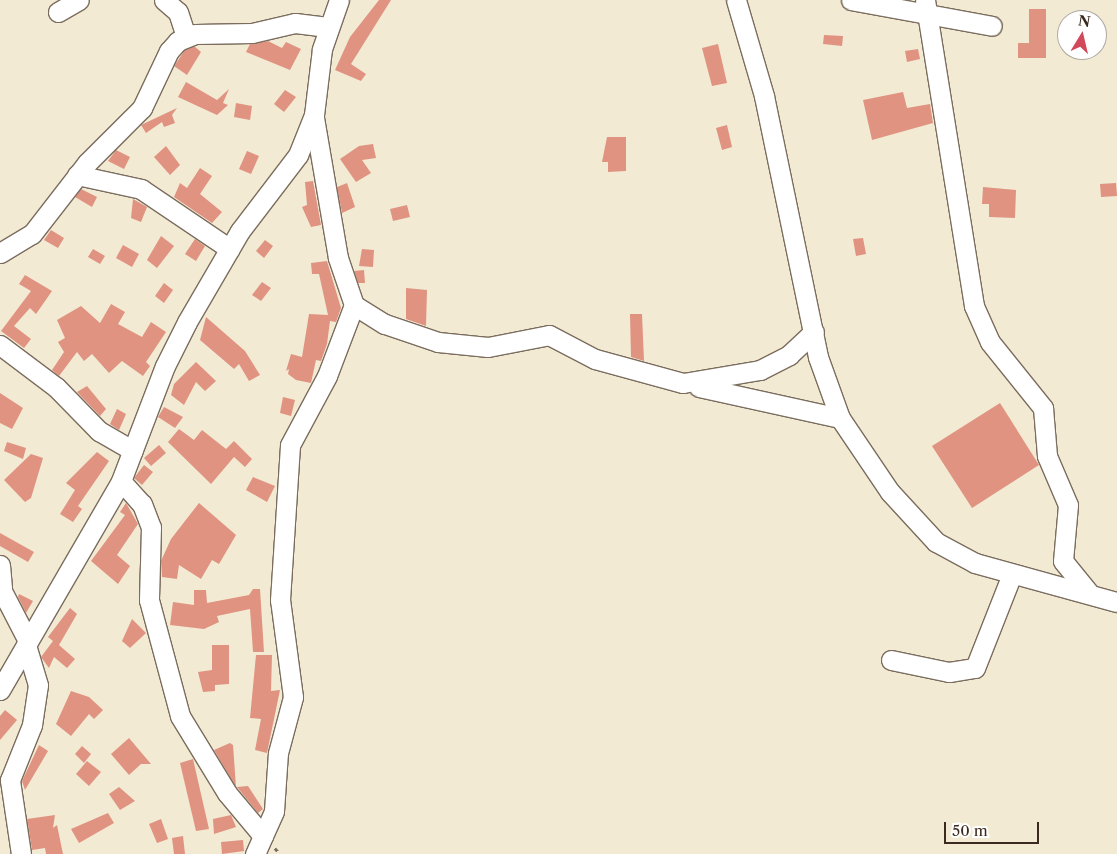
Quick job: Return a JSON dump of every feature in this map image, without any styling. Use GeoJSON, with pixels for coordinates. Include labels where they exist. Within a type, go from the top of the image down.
{"type":"FeatureCollection","features":[{"type":"Feature","properties":{"kind":"street"},"geometry":{"type":"LineString","coordinates":[[58,12],[79,0]]}},
{"type":"Feature","properties":{"kind":"street"},"geometry":{"type":"LineString","coordinates":[[164,0],[178,12],[186,37]]}},
{"type":"Feature","properties":{"kind":"street"},"geometry":{"type":"LineString","coordinates":[[0,690],[121,480],[174,346],[230,249],[286,176],[314,115],[328,27],[339,0]]}},
{"type":"Feature","properties":{"kind":"street"},"geometry":{"type":"LineString","coordinates":[[736,0],[764,96],[814,332],[840,418],[880,479],[923,531],[953,553],[1012,574],[1117,602]]}},
{"type":"Feature","properties":{"kind":"street"},"geometry":{"type":"LineString","coordinates":[[850,0],[926,5],[992,26]]}},
{"type":"Feature","properties":{"kind":"street"},"geometry":{"type":"LineString","coordinates":[[926,5],[974,306],[990,342],[1043,408],[1047,456],[1068,505],[1062,562],[1089,593]]}},
{"type":"Feature","properties":{"kind":"street"},"geometry":{"type":"LineString","coordinates":[[0,253],[32,234],[77,175],[142,108],[169,51],[186,37],[252,33],[305,22],[328,27]]}},
{"type":"Feature","properties":{"kind":"street"},"geometry":{"type":"LineString","coordinates":[[314,115],[340,267],[354,305],[384,324],[438,342],[488,347],[546,334],[595,359],[684,383],[840,418]]}},
{"type":"Feature","properties":{"kind":"street"},"geometry":{"type":"LineString","coordinates":[[77,175],[142,189],[230,249]]}},
{"type":"Feature","properties":{"kind":"street"},"geometry":{"type":"LineString","coordinates":[[255,854],[274,811],[278,753],[293,704],[280,600],[290,445],[327,376],[354,305]]}},
{"type":"Feature","properties":{"kind":"street"},"geometry":{"type":"LineString","coordinates":[[684,383],[760,370],[789,355],[814,332]]}},
{"type":"Feature","properties":{"kind":"street"},"geometry":{"type":"LineString","coordinates":[[0,345],[56,388],[99,431],[133,451]]}},
{"type":"Feature","properties":{"kind":"street"},"geometry":{"type":"LineString","coordinates":[[121,480],[142,504],[151,527],[149,600],[180,716],[227,793],[263,836]]}},
{"type":"Feature","properties":{"kind":"street"},"geometry":{"type":"LineString","coordinates":[[0,565],[1,588],[27,643],[38,685],[34,718],[10,780],[21,854]]}},
{"type":"Feature","properties":{"kind":"street"},"geometry":{"type":"LineString","coordinates":[[891,660],[949,672],[975,668],[1012,574]]}},
{"type":"Feature","properties":{"kind":"building"},"geometry":{"type":"Polygon","coordinates":[[[379,0],[391,0],[351,64],[366,74],[361,81],[335,70],[350,37],[379,0]]]}},
{"type":"Feature","properties":{"kind":"building"},"geometry":{"type":"Polygon","coordinates":[[[1029,9],[1046,9],[1046,58],[1018,58],[1018,43],[1029,43],[1029,9]]]}},
{"type":"Feature","properties":{"kind":"building"},"geometry":{"type":"Polygon","coordinates":[[[824,35],[843,36],[842,46],[823,44],[824,35]]]}},
{"type":"Feature","properties":{"kind":"building"},"geometry":{"type":"Polygon","coordinates":[[[268,41],[282,48],[286,42],[301,49],[290,70],[246,52],[250,44],[268,41]]]}},
{"type":"Feature","properties":{"kind":"building"},"geometry":{"type":"Polygon","coordinates":[[[718,44],[727,83],[712,86],[702,48],[718,44]]]}},
{"type":"Feature","properties":{"kind":"building"},"geometry":{"type":"Polygon","coordinates":[[[194,46],[201,52],[187,75],[174,66],[185,50],[194,46]]]}},
{"type":"Feature","properties":{"kind":"building"},"geometry":{"type":"Polygon","coordinates":[[[918,49],[920,59],[907,62],[905,51],[918,49]]]}},
{"type":"Feature","properties":{"kind":"building"},"geometry":{"type":"Polygon","coordinates":[[[186,82],[217,100],[229,89],[223,103],[228,105],[217,115],[178,97],[186,82]]]}},
{"type":"Feature","properties":{"kind":"building"},"geometry":{"type":"Polygon","coordinates":[[[285,90],[296,97],[284,112],[274,104],[285,90]]]}},
{"type":"Feature","properties":{"kind":"building"},"geometry":{"type":"Polygon","coordinates":[[[903,92],[907,108],[930,104],[933,123],[872,140],[863,100],[903,92]]]}},
{"type":"Feature","properties":{"kind":"building"},"geometry":{"type":"Polygon","coordinates":[[[236,103],[252,106],[250,120],[234,117],[236,103]]]}},
{"type":"Feature","properties":{"kind":"building"},"geometry":{"type":"Polygon","coordinates":[[[177,108],[172,115],[175,123],[164,127],[162,122],[146,133],[141,125],[177,108]]]}},
{"type":"Feature","properties":{"kind":"building"},"geometry":{"type":"Polygon","coordinates":[[[727,125],[732,147],[722,150],[716,128],[727,125]]]}},
{"type":"Feature","properties":{"kind":"building"},"geometry":{"type":"Polygon","coordinates":[[[607,137],[626,137],[626,171],[608,172],[608,162],[602,162],[607,137]]]}},
{"type":"Feature","properties":{"kind":"building"},"geometry":{"type":"Polygon","coordinates":[[[373,144],[376,158],[362,160],[371,173],[356,182],[340,159],[359,146],[373,144]]]}},
{"type":"Feature","properties":{"kind":"building"},"geometry":{"type":"Polygon","coordinates":[[[166,146],[180,165],[170,175],[154,157],[166,146]]]}},
{"type":"Feature","properties":{"kind":"building"},"geometry":{"type":"Polygon","coordinates":[[[116,150],[130,157],[124,169],[108,161],[116,150]]]}},
{"type":"Feature","properties":{"kind":"building"},"geometry":{"type":"Polygon","coordinates":[[[247,151],[259,156],[251,174],[239,169],[247,151]]]}},
{"type":"Feature","properties":{"kind":"building"},"geometry":{"type":"Polygon","coordinates":[[[200,168],[212,176],[200,194],[222,212],[212,223],[174,197],[180,183],[187,188],[200,168]]]}},
{"type":"Feature","properties":{"kind":"building"},"geometry":{"type":"Polygon","coordinates":[[[313,181],[321,225],[311,227],[302,207],[307,205],[305,182],[313,181]]]}},
{"type":"Feature","properties":{"kind":"building"},"geometry":{"type":"Polygon","coordinates":[[[347,183],[355,207],[342,213],[337,187],[347,183]]]}},
{"type":"Feature","properties":{"kind":"building"},"geometry":{"type":"Polygon","coordinates":[[[1116,183],[1117,196],[1101,197],[1100,184],[1116,183]]]}},
{"type":"Feature","properties":{"kind":"building"},"geometry":{"type":"Polygon","coordinates":[[[983,187],[1016,190],[1015,218],[989,217],[989,204],[982,204],[983,187]]]}},
{"type":"Feature","properties":{"kind":"building"},"geometry":{"type":"Polygon","coordinates":[[[81,189],[97,197],[92,207],[75,197],[81,189]]]}},
{"type":"Feature","properties":{"kind":"building"},"geometry":{"type":"Polygon","coordinates":[[[133,199],[147,207],[141,222],[131,218],[133,199]]]}},
{"type":"Feature","properties":{"kind":"building"},"geometry":{"type":"Polygon","coordinates":[[[407,205],[410,217],[393,221],[390,209],[407,205]]]}},
{"type":"Feature","properties":{"kind":"building"},"geometry":{"type":"Polygon","coordinates":[[[51,230],[64,238],[58,248],[44,240],[51,230]]]}},
{"type":"Feature","properties":{"kind":"building"},"geometry":{"type":"Polygon","coordinates":[[[161,236],[174,246],[157,268],[147,260],[161,236]]]}},
{"type":"Feature","properties":{"kind":"building"},"geometry":{"type":"Polygon","coordinates":[[[863,238],[866,254],[856,256],[853,239],[863,238]]]}},
{"type":"Feature","properties":{"kind":"building"},"geometry":{"type":"Polygon","coordinates":[[[195,239],[205,246],[196,261],[185,254],[195,239]]]}},
{"type":"Feature","properties":{"kind":"building"},"geometry":{"type":"Polygon","coordinates":[[[265,240],[273,246],[264,258],[256,251],[265,240]]]}},
{"type":"Feature","properties":{"kind":"building"},"geometry":{"type":"Polygon","coordinates":[[[123,245],[139,254],[132,267],[116,258],[123,245]]]}},
{"type":"Feature","properties":{"kind":"building"},"geometry":{"type":"Polygon","coordinates":[[[93,249],[105,256],[100,264],[88,257],[93,249]]]}},
{"type":"Feature","properties":{"kind":"building"},"geometry":{"type":"Polygon","coordinates":[[[362,249],[374,250],[373,267],[359,266],[362,249]]]}},
{"type":"Feature","properties":{"kind":"building"},"geometry":{"type":"Polygon","coordinates":[[[327,261],[341,308],[336,322],[330,321],[327,344],[321,361],[316,360],[311,383],[296,380],[288,374],[289,369],[286,371],[291,354],[302,357],[309,314],[328,315],[319,274],[312,274],[311,263],[327,261]]]}},
{"type":"Feature","properties":{"kind":"building"},"geometry":{"type":"Polygon","coordinates":[[[364,270],[365,283],[358,283],[354,271],[364,270]]]}},
{"type":"Feature","properties":{"kind":"building"},"geometry":{"type":"Polygon","coordinates":[[[25,275],[52,291],[36,314],[30,308],[14,326],[31,339],[24,348],[1,331],[31,291],[19,284],[25,275]]]}},
{"type":"Feature","properties":{"kind":"building"},"geometry":{"type":"Polygon","coordinates":[[[262,282],[271,288],[261,301],[252,295],[262,282]]]}},
{"type":"Feature","properties":{"kind":"building"},"geometry":{"type":"Polygon","coordinates":[[[164,283],[173,290],[164,303],[155,296],[164,283]]]}},
{"type":"Feature","properties":{"kind":"building"},"geometry":{"type":"Polygon","coordinates":[[[406,288],[427,290],[426,326],[406,319],[406,288]]]}},
{"type":"Feature","properties":{"kind":"building"},"geometry":{"type":"Polygon","coordinates":[[[111,304],[125,312],[118,324],[142,337],[151,322],[166,332],[146,362],[150,366],[143,376],[122,361],[109,373],[92,354],[84,361],[77,352],[59,376],[52,370],[64,352],[58,342],[65,338],[57,320],[81,306],[100,323],[111,304]]]}},
{"type":"Feature","properties":{"kind":"building"},"geometry":{"type":"Polygon","coordinates":[[[630,314],[642,314],[644,361],[631,357],[630,314]]]}},
{"type":"Feature","properties":{"kind":"building"},"geometry":{"type":"Polygon","coordinates":[[[206,317],[245,351],[260,375],[249,381],[239,364],[234,369],[200,340],[206,317]]]}},
{"type":"Feature","properties":{"kind":"building"},"geometry":{"type":"Polygon","coordinates":[[[196,362],[216,381],[205,391],[196,382],[184,405],[171,395],[174,384],[196,362]]]}},
{"type":"Feature","properties":{"kind":"building"},"geometry":{"type":"Polygon","coordinates":[[[87,386],[106,409],[100,416],[77,392],[87,386]]]}},
{"type":"Feature","properties":{"kind":"building"},"geometry":{"type":"Polygon","coordinates":[[[0,393],[23,408],[12,429],[0,423],[0,393]]]}},
{"type":"Feature","properties":{"kind":"building"},"geometry":{"type":"Polygon","coordinates":[[[283,397],[295,400],[291,416],[280,413],[283,397]]]}},
{"type":"Feature","properties":{"kind":"building"},"geometry":{"type":"Polygon","coordinates":[[[1000,403],[1039,465],[972,508],[932,446],[1000,403]]]}},
{"type":"Feature","properties":{"kind":"building"},"geometry":{"type":"Polygon","coordinates":[[[164,407],[183,417],[175,428],[158,417],[164,407]]]}},
{"type":"Feature","properties":{"kind":"building"},"geometry":{"type":"Polygon","coordinates":[[[117,409],[126,414],[119,430],[110,424],[117,409]]]}},
{"type":"Feature","properties":{"kind":"building"},"geometry":{"type":"Polygon","coordinates":[[[179,429],[194,440],[202,430],[226,449],[234,441],[252,459],[245,467],[234,457],[211,484],[168,442],[179,429]]]}},
{"type":"Feature","properties":{"kind":"building"},"geometry":{"type":"Polygon","coordinates":[[[7,442],[26,448],[23,459],[4,451],[7,442]]]}},
{"type":"Feature","properties":{"kind":"building"},"geometry":{"type":"Polygon","coordinates":[[[159,445],[166,453],[151,466],[144,458],[159,445]]]}},
{"type":"Feature","properties":{"kind":"building"},"geometry":{"type":"Polygon","coordinates":[[[97,452],[109,461],[78,506],[82,509],[73,522],[60,514],[75,490],[66,483],[97,452]]]}},
{"type":"Feature","properties":{"kind":"building"},"geometry":{"type":"Polygon","coordinates":[[[31,454],[43,458],[31,498],[25,502],[4,480],[31,454]]]}},
{"type":"Feature","properties":{"kind":"building"},"geometry":{"type":"Polygon","coordinates":[[[144,465],[153,472],[142,485],[134,478],[144,465]]]}},
{"type":"Feature","properties":{"kind":"building"},"geometry":{"type":"Polygon","coordinates":[[[253,477],[275,486],[267,502],[246,490],[253,477]]]}},
{"type":"Feature","properties":{"kind":"building"},"geometry":{"type":"Polygon","coordinates":[[[126,503],[138,524],[117,555],[130,566],[118,584],[91,561],[125,515],[120,512],[126,503]]]}},
{"type":"Feature","properties":{"kind":"building"},"geometry":{"type":"Polygon","coordinates":[[[199,503],[236,535],[219,564],[212,560],[201,579],[179,565],[177,579],[162,577],[161,561],[171,539],[199,503]]]}},
{"type":"Feature","properties":{"kind":"building"},"geometry":{"type":"Polygon","coordinates":[[[0,533],[34,552],[28,562],[0,546],[0,533]]]}},
{"type":"Feature","properties":{"kind":"building"},"geometry":{"type":"Polygon","coordinates":[[[253,589],[260,589],[264,652],[253,652],[250,609],[217,616],[219,622],[204,629],[170,625],[173,602],[194,605],[194,590],[206,590],[207,603],[249,595],[253,589]]]}},
{"type":"Feature","properties":{"kind":"building"},"geometry":{"type":"Polygon","coordinates":[[[19,594],[33,601],[26,613],[18,597],[19,594]]]}},
{"type":"Feature","properties":{"kind":"building"},"geometry":{"type":"Polygon","coordinates":[[[70,608],[77,614],[59,645],[75,659],[67,668],[54,657],[49,668],[41,657],[53,641],[48,637],[70,608]]]}},
{"type":"Feature","properties":{"kind":"building"},"geometry":{"type":"Polygon","coordinates":[[[132,619],[146,633],[130,648],[122,641],[132,619]]]}},
{"type":"Feature","properties":{"kind":"building"},"geometry":{"type":"Polygon","coordinates":[[[212,645],[229,645],[229,684],[215,685],[215,691],[203,692],[198,672],[212,670],[212,645]]]}},
{"type":"Feature","properties":{"kind":"building"},"geometry":{"type":"Polygon","coordinates":[[[256,655],[272,655],[271,691],[280,690],[267,753],[255,750],[261,719],[250,718],[256,655]]]}},
{"type":"Feature","properties":{"kind":"building"},"geometry":{"type":"Polygon","coordinates":[[[71,691],[89,697],[103,710],[94,719],[89,714],[71,736],[56,724],[71,691]]]}},
{"type":"Feature","properties":{"kind":"building"},"geometry":{"type":"Polygon","coordinates":[[[5,710],[17,720],[0,740],[0,716],[5,710]]]}},
{"type":"Feature","properties":{"kind":"building"},"geometry":{"type":"Polygon","coordinates":[[[129,738],[151,764],[141,764],[129,775],[111,754],[129,738]]]}},
{"type":"Feature","properties":{"kind":"building"},"geometry":{"type":"Polygon","coordinates":[[[230,743],[233,745],[236,787],[214,750],[230,743]]]}},
{"type":"Feature","properties":{"kind":"building"},"geometry":{"type":"Polygon","coordinates":[[[39,745],[48,751],[25,790],[22,781],[39,745]]]}},
{"type":"Feature","properties":{"kind":"building"},"geometry":{"type":"Polygon","coordinates":[[[82,746],[91,754],[84,763],[75,754],[82,746]]]}},
{"type":"Feature","properties":{"kind":"building"},"geometry":{"type":"Polygon","coordinates":[[[193,759],[209,829],[196,831],[180,763],[193,759]]]}},
{"type":"Feature","properties":{"kind":"building"},"geometry":{"type":"Polygon","coordinates":[[[87,761],[101,772],[89,786],[76,774],[87,761]]]}},
{"type":"Feature","properties":{"kind":"building"},"geometry":{"type":"Polygon","coordinates":[[[248,786],[263,809],[258,813],[237,787],[248,786]]]}},
{"type":"Feature","properties":{"kind":"building"},"geometry":{"type":"Polygon","coordinates":[[[119,787],[135,801],[120,810],[109,794],[119,787]]]}},
{"type":"Feature","properties":{"kind":"building"},"geometry":{"type":"Polygon","coordinates":[[[108,813],[114,823],[79,843],[71,829],[108,813]]]}},
{"type":"Feature","properties":{"kind":"building"},"geometry":{"type":"Polygon","coordinates":[[[55,815],[53,828],[57,825],[63,854],[46,854],[45,848],[32,850],[27,819],[55,815]]]}},
{"type":"Feature","properties":{"kind":"building"},"geometry":{"type":"Polygon","coordinates":[[[231,815],[236,827],[214,834],[213,819],[231,815]]]}},
{"type":"Feature","properties":{"kind":"building"},"geometry":{"type":"Polygon","coordinates":[[[161,819],[168,839],[157,843],[149,824],[161,819]]]}},
{"type":"Feature","properties":{"kind":"building"},"geometry":{"type":"Polygon","coordinates":[[[183,836],[185,854],[174,854],[172,838],[183,836]]]}},
{"type":"Feature","properties":{"kind":"building"},"geometry":{"type":"Polygon","coordinates":[[[243,840],[244,851],[222,854],[221,842],[243,840]]]}}]}
